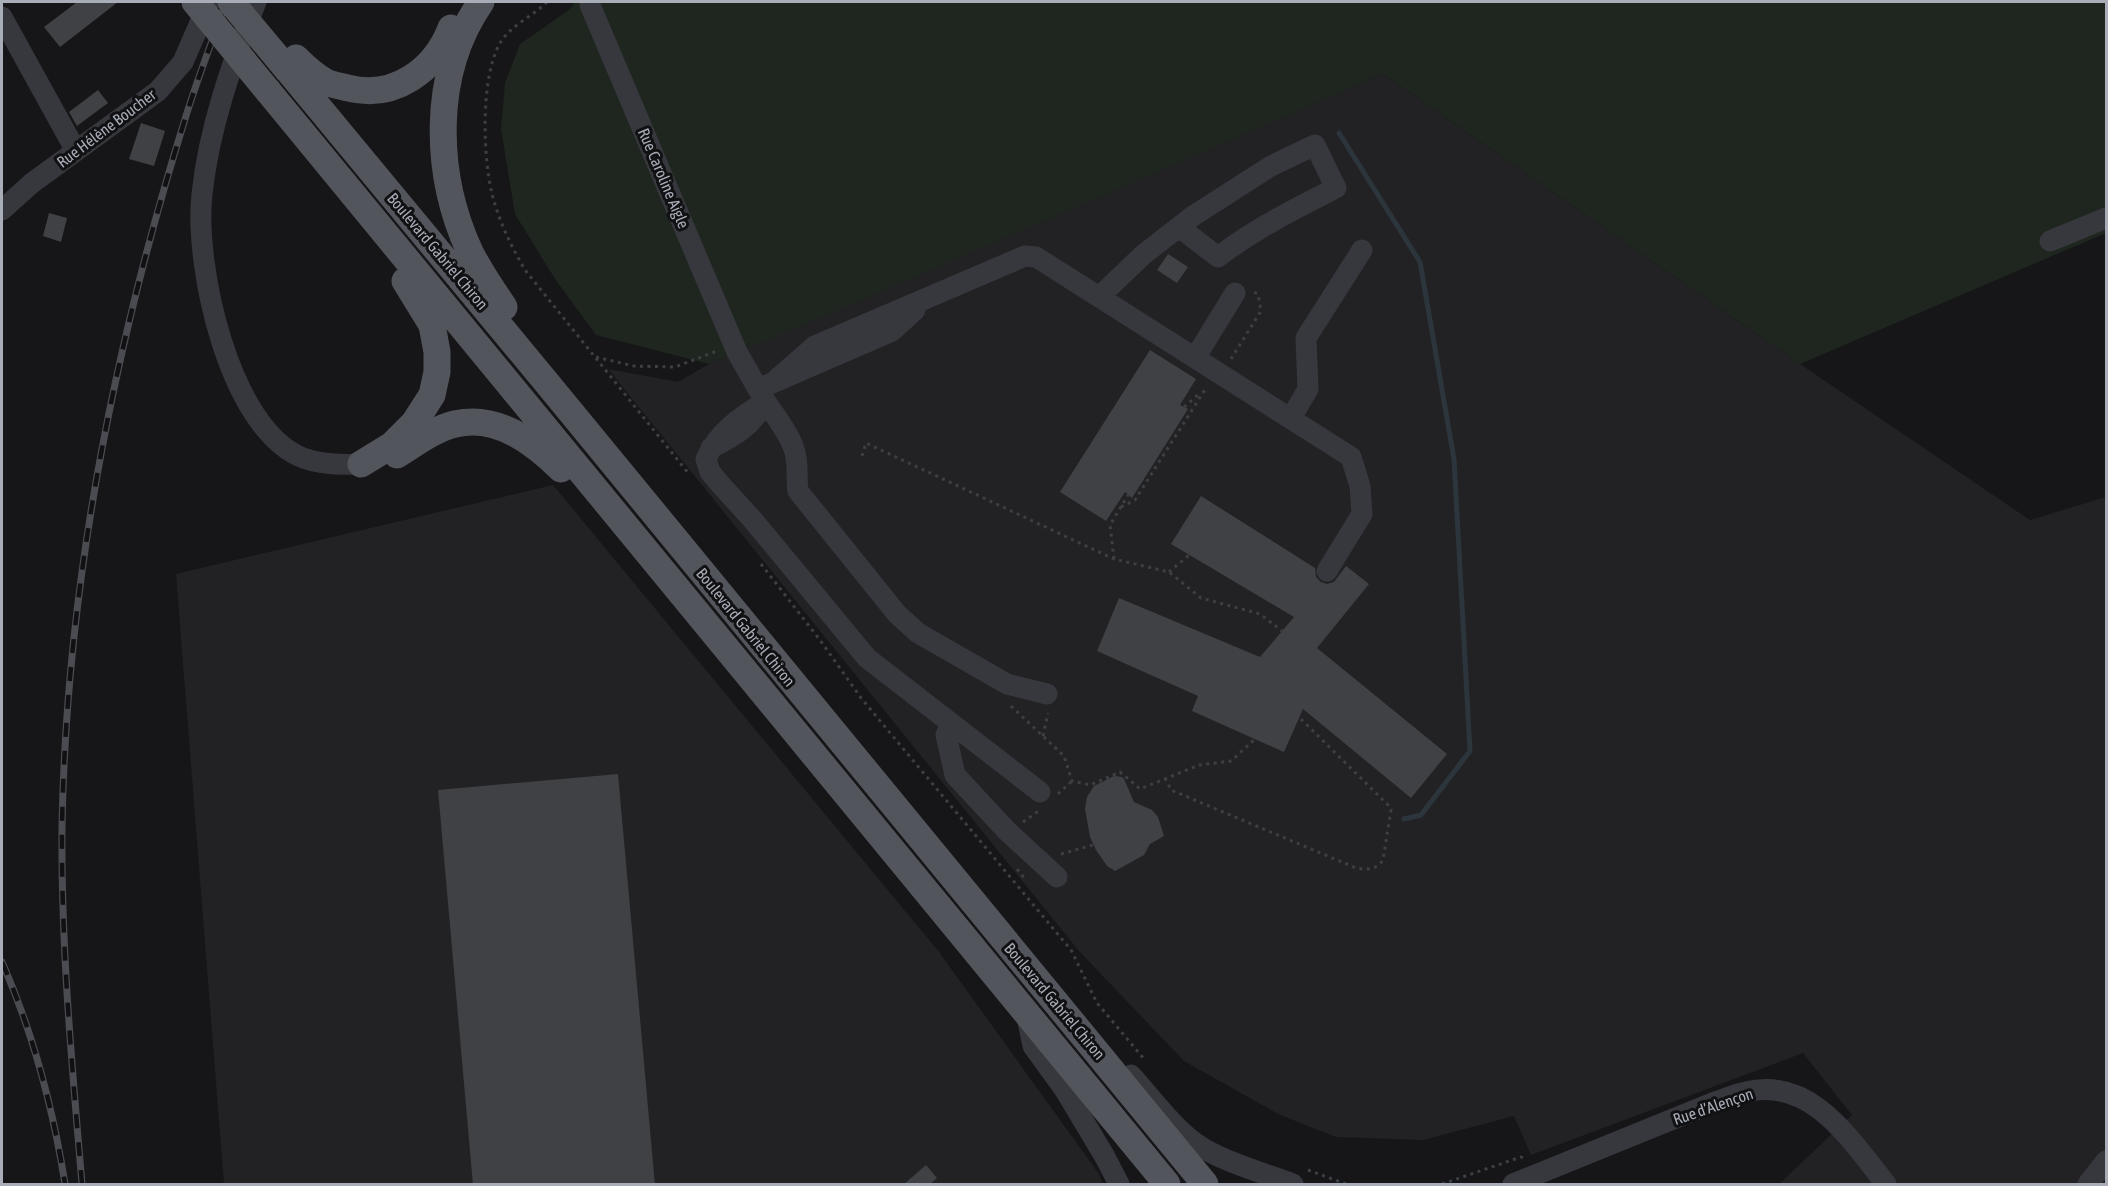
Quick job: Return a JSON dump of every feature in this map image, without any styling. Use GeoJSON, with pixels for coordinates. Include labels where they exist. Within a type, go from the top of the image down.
{"type":"FeatureCollection","features":[{"type":"Feature","properties":{"kind":"main road","name":"Boulevard Gabriel Chiron"},"geometry":{"type":"LineString","coordinates":[[195,2],[1167,1185]]}},
{"type":"Feature","properties":{"kind":"main road"},"geometry":{"type":"LineString","coordinates":[[231,2],[292,64],[327,83],[379,91],[402,84],[421,72],[435,58],[450,32],[460,2]]}},
{"type":"Feature","properties":{"kind":"main road"},"geometry":{"type":"LineString","coordinates":[[246,2],[292,64]]}},
{"type":"Feature","properties":{"kind":"main road"},"geometry":{"type":"LineString","coordinates":[[481,2],[461,38],[446,85],[444,147],[449,188],[470,252],[482,274],[542,360],[547,383]]}},
{"type":"Feature","properties":{"kind":"main road","name":"Boulevard Gabriel Chiron"},"geometry":{"type":"LineString","coordinates":[[292,64],[547,383],[1204,1185]]}},
{"type":"Feature","properties":{"kind":"main road"},"geometry":{"type":"LineString","coordinates":[[301,131],[332,184],[411,289],[432,324],[434,334],[437,372],[432,395],[414,423],[392,445],[361,464]]}},
{"type":"Feature","properties":{"kind":"main road"},"geometry":{"type":"LineString","coordinates":[[361,464],[397,455],[428,436],[455,424],[480,423],[499,427],[517,433],[543,452],[593,503],[625,526]]}},
{"type":"Feature","properties":{"kind":"street","name":"Rue Hélène Boucher"},"geometry":{"type":"LineString","coordinates":[[2,210],[32,183],[158,91],[183,62],[209,2]]}},
{"type":"Feature","properties":{"kind":"street"},"geometry":{"type":"LineString","coordinates":[[256,2],[244,31],[214,126],[202,194],[203,261],[214,313],[228,361],[242,392],[259,423],[271,436],[302,458],[336,466],[361,464]]}},
{"type":"Feature","properties":{"kind":"street","name":"Rue Caroline Aigle"},"geometry":{"type":"LineString","coordinates":[[589,3],[735,348],[794,447],[798,465],[796,478],[798,491],[897,614],[918,633],[1007,684],[1047,694]]}},
{"type":"Feature","properties":{"kind":"street"},"geometry":{"type":"LineString","coordinates":[[2,17],[76,151]]}},
{"type":"Feature","properties":{"kind":"street"},"geometry":{"type":"LineString","coordinates":[[1099,297],[1144,254],[1179,227],[1271,166],[1315,146],[1336,188],[1280,217],[1218,257],[1179,227]]}},
{"type":"Feature","properties":{"kind":"street"},"geometry":{"type":"LineString","coordinates":[[2050,241],[2106,218]]}},
{"type":"Feature","properties":{"kind":"street"},"geometry":{"type":"LineString","coordinates":[[1291,418],[1308,389],[1306,338],[1362,250]]}},
{"type":"Feature","properties":{"kind":"street"},"geometry":{"type":"LineString","coordinates":[[1040,792],[867,658],[711,472],[706,459],[711,448],[731,438],[756,418],[761,395],[815,346],[1025,256],[1036,257],[1351,456],[1360,486],[1362,514],[1327,571]]}},
{"type":"Feature","properties":{"kind":"street"},"geometry":{"type":"LineString","coordinates":[[1195,358],[1235,293]]}},
{"type":"Feature","properties":{"kind":"street"},"geometry":{"type":"LineString","coordinates":[[951,723],[946,735],[955,776],[1007,831],[1057,877]]}},
{"type":"Feature","properties":{"kind":"street"},"geometry":{"type":"LineString","coordinates":[[1025,1012],[1033,1046],[1065,1090],[1119,1185]]}},
{"type":"Feature","properties":{"kind":"street"},"geometry":{"type":"LineString","coordinates":[[1098,1053],[1127,1070],[1184,1133],[1197,1144],[1213,1153],[1293,1185]]}},
{"type":"Feature","properties":{"kind":"street","name":"Rue d’Alençon"},"geometry":{"type":"LineString","coordinates":[[1513,1185],[1715,1102],[1747,1091],[1766,1090],[1801,1096],[1820,1108],[1839,1126],[1886,1185]]}},
{"type":"Feature","properties":{"kind":"street"},"geometry":{"type":"LineString","coordinates":[[2088,1185],[2106,1161]]}},
{"type":"Feature","properties":{"kind":"path"},"geometry":{"type":"LineString","coordinates":[[547,2],[509,32],[497,48],[489,76],[485,113],[492,194],[507,238],[525,270],[594,356],[633,366],[675,367],[735,348]]}},
{"type":"Feature","properties":{"kind":"path"},"geometry":{"type":"LineString","coordinates":[[1184,407],[1203,390]]}},
{"type":"Feature","properties":{"kind":"path"},"geometry":{"type":"LineString","coordinates":[[862,456],[866,443],[1114,560],[1169,572],[1202,598],[1260,614],[1282,631]]}},
{"type":"Feature","properties":{"kind":"path"},"geometry":{"type":"LineString","coordinates":[[1114,560],[1110,525],[1128,495]]}},
{"type":"Feature","properties":{"kind":"path"},"geometry":{"type":"LineString","coordinates":[[1169,572],[1189,555]]}},
{"type":"Feature","properties":{"kind":"path"},"geometry":{"type":"LineString","coordinates":[[1165,778],[1171,790],[1356,868],[1372,869],[1383,860],[1390,810],[1388,805],[1301,719]]}},
{"type":"Feature","properties":{"kind":"path"},"geometry":{"type":"LineString","coordinates":[[1040,860],[1093,845]]}},
{"type":"Feature","properties":{"kind":"path"},"geometry":{"type":"LineString","coordinates":[[1442,1185],[1521,1157],[1531,1161],[1538,1174]]}},
{"type":"Feature","properties":{"kind":"shaded area"},"geometry":{"type":"Polygon","coordinates":[[[575,2],[2106,2],[2106,233],[1800,364],[1383,74],[709,364],[596,335],[555,279],[515,214],[501,129],[505,83],[520,44],[569,10],[575,2]]]}},
{"type":"Feature","properties":{"kind":"shaded area"},"geometry":{"type":"Polygon","coordinates":[[[1383,74],[1800,364],[2030,520],[2106,497],[2106,1184],[1779,1184],[1852,1115],[1803,1053],[1531,1155],[1514,1116],[1423,1140],[1336,1137],[1278,1114],[1184,1061],[1079,951],[608,369],[678,382],[709,364],[1383,74]]]}},
{"type":"Feature","properties":{"kind":"shaded area"},"geometry":{"type":"Polygon","coordinates":[[[553,485],[939,952],[1099,1174],[1103,1184],[224,1184],[176,574],[553,485]]]}},
{"type":"Feature","properties":{"kind":"building"},"geometry":{"type":"Polygon","coordinates":[[[77,2],[118,2],[60,47],[44,27],[77,2]]]}},
{"type":"Feature","properties":{"kind":"building"},"geometry":{"type":"Polygon","coordinates":[[[98,90],[108,103],[77,126],[69,112],[98,90]]]}},
{"type":"Feature","properties":{"kind":"building"},"geometry":{"type":"Polygon","coordinates":[[[141,123],[165,131],[154,166],[129,159],[141,123]]]}},
{"type":"Feature","properties":{"kind":"building"},"geometry":{"type":"Polygon","coordinates":[[[49,213],[67,218],[61,242],[43,236],[49,213]]]}},
{"type":"Feature","properties":{"kind":"building"},"geometry":{"type":"Polygon","coordinates":[[[1168,254],[1188,267],[1177,283],[1157,270],[1168,254]]]}},
{"type":"Feature","properties":{"kind":"building"},"geometry":{"type":"Polygon","coordinates":[[[1150,350],[1196,379],[1180,405],[1188,409],[1132,498],[1125,492],[1106,521],[1060,492],[1150,350]]]}},
{"type":"Feature","properties":{"kind":"building"},"geometry":{"type":"Polygon","coordinates":[[[1201,496],[1315,568],[1316,577],[1321,582],[1327,584],[1334,582],[1346,566],[1369,584],[1317,648],[1447,754],[1411,798],[1303,709],[1284,752],[1192,711],[1198,696],[1097,651],[1119,598],[1260,657],[1294,617],[1171,544],[1201,496]]]}},
{"type":"Feature","properties":{"kind":"building"},"geometry":{"type":"Polygon","coordinates":[[[618,774],[655,1185],[473,1185],[438,790],[618,774]]]}},
{"type":"Feature","properties":{"kind":"building"},"geometry":{"type":"Polygon","coordinates":[[[1114,776],[1124,779],[1134,802],[1152,810],[1158,817],[1164,836],[1150,844],[1144,855],[1115,871],[1107,866],[1096,850],[1090,837],[1085,809],[1087,797],[1094,786],[1114,776]]]}},
{"type":"Feature","properties":{"kind":"building"},"geometry":{"type":"Polygon","coordinates":[[[926,1165],[937,1178],[929,1185],[903,1185],[926,1165]]]}},
{"type":"Feature","properties":{"kind":"waterway"},"geometry":{"type":"LineString","coordinates":[[1339,133],[1420,262],[1454,459],[1470,751],[1421,815],[1404,819]]}},
{"type":"Feature","properties":{"kind":"railway"},"geometry":{"type":"LineString","coordinates":[[82,1184],[68,1006],[62,873],[66,737],[73,647],[98,468],[137,290],[186,116],[226,2]]}},
{"type":"Feature","properties":{"kind":"railway"},"geometry":{"type":"LineString","coordinates":[[2,962],[41,1071],[65,1184]]}}]}
